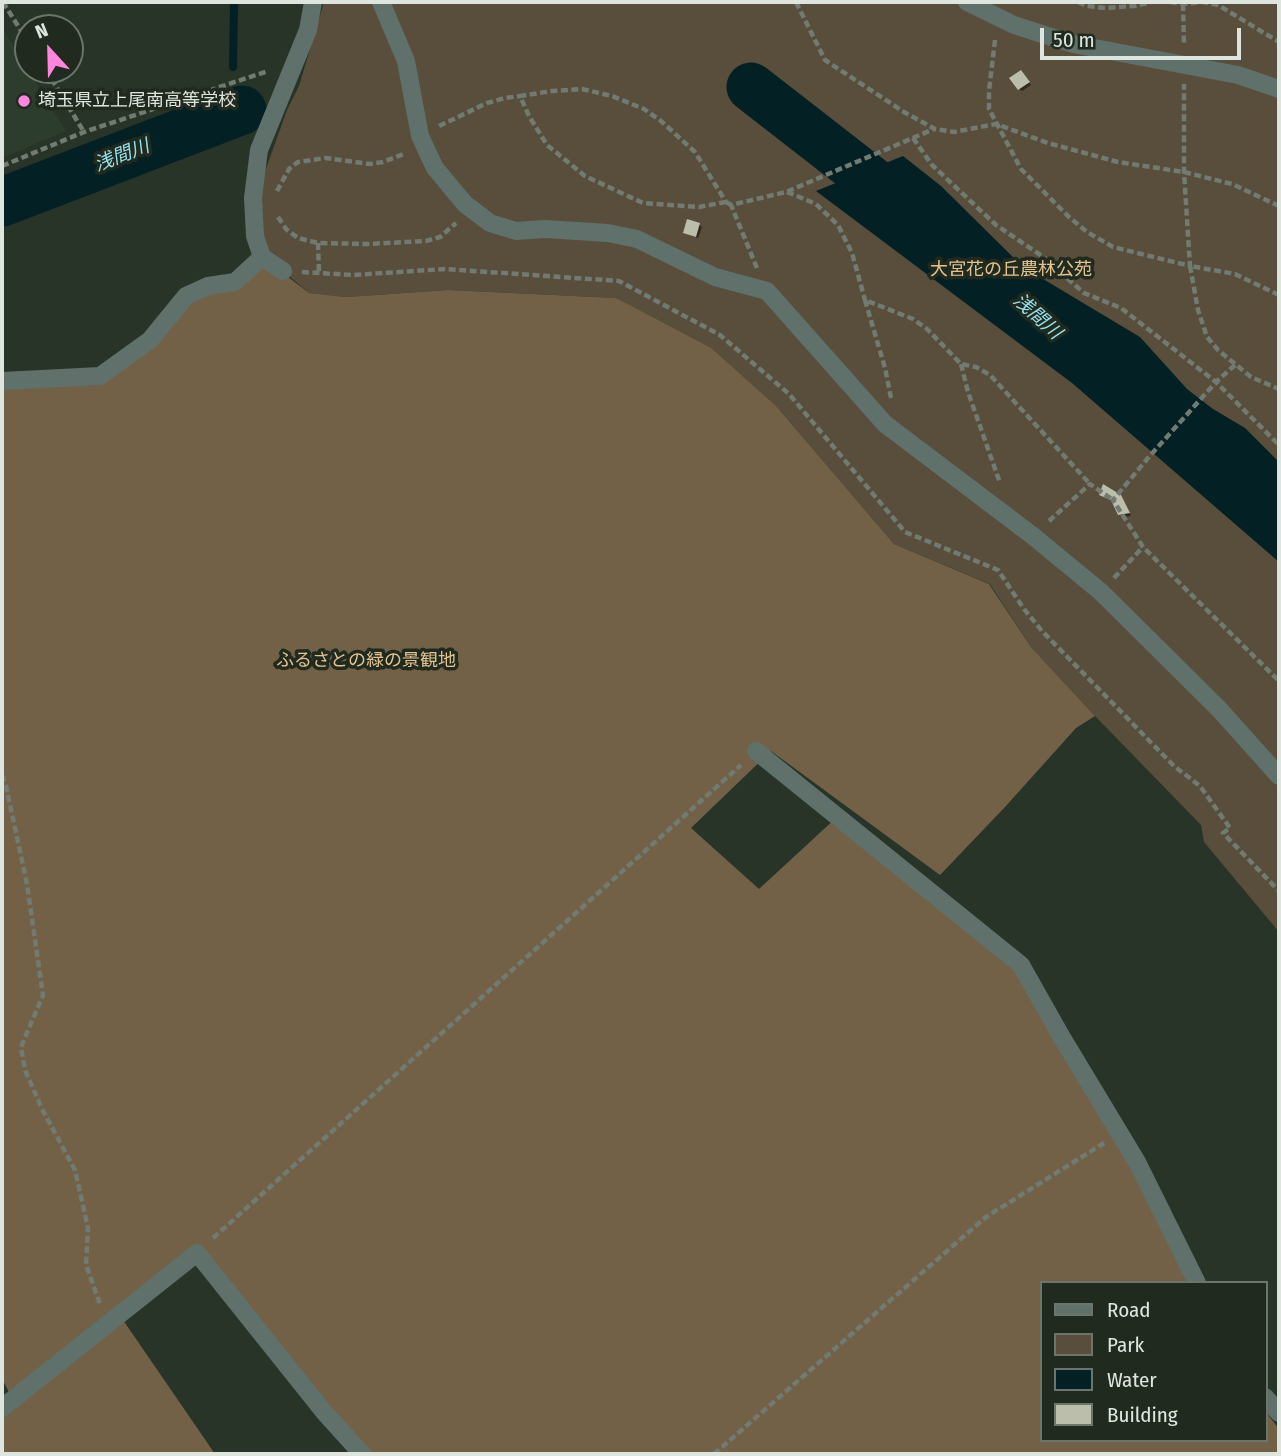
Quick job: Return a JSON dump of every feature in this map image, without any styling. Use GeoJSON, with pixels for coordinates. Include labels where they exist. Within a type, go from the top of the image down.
{"type":"FeatureCollection","features":[{"type":"Feature","properties":{"kind":"street"},"geometry":{"type":"LineString","coordinates":[[282,271],[262,257],[256,236],[253,198],[259,150],[308,30],[313,2]]}},
{"type":"Feature","properties":{"kind":"street"},"geometry":{"type":"LineString","coordinates":[[381,2],[406,61],[422,141],[445,182],[469,207],[490,223],[516,231],[545,229],[608,233],[637,239],[715,278],[767,291],[885,424],[1033,536],[1101,592],[1219,709],[1279,776]]}},
{"type":"Feature","properties":{"kind":"street"},"geometry":{"type":"LineString","coordinates":[[967,2],[1002,19],[1073,44],[1238,75],[1279,89]]}},
{"type":"Feature","properties":{"kind":"street"},"geometry":{"type":"LineString","coordinates":[[2,382],[100,376],[149,340],[186,296],[208,286],[235,282],[262,257]]}},
{"type":"Feature","properties":{"kind":"street"},"geometry":{"type":"LineString","coordinates":[[756,751],[1021,965],[1137,1162],[1196,1281]]}},
{"type":"Feature","properties":{"kind":"street"},"geometry":{"type":"LineString","coordinates":[[2,1408],[197,1253],[324,1412],[362,1454]]}},
{"type":"Feature","properties":{"kind":"street"},"geometry":{"type":"LineString","coordinates":[[1267,1399],[1279,1413]]}},
{"type":"Feature","properties":{"kind":"path"},"geometry":{"type":"LineString","coordinates":[[3,2],[14,20]]}},
{"type":"Feature","properties":{"kind":"path"},"geometry":{"type":"LineString","coordinates":[[796,2],[825,60],[935,129],[954,132],[996,124],[1066,149],[1131,165],[1184,172],[1232,184],[1279,206]]}},
{"type":"Feature","properties":{"kind":"path"},"geometry":{"type":"LineString","coordinates":[[1078,2],[1106,8],[1152,2]]}},
{"type":"Feature","properties":{"kind":"path"},"geometry":{"type":"LineString","coordinates":[[1170,2],[1218,5],[1279,41]]}},
{"type":"Feature","properties":{"kind":"path"},"geometry":{"type":"LineString","coordinates":[[1183,4],[1184,172],[1190,266],[1201,325],[1218,350],[1235,365],[1251,377],[1279,389]]}},
{"type":"Feature","properties":{"kind":"path"},"geometry":{"type":"LineString","coordinates":[[1002,19],[995,39],[989,108],[1021,169],[1069,217],[1112,247],[1235,274],[1279,295]]}},
{"type":"Feature","properties":{"kind":"path"},"geometry":{"type":"LineString","coordinates":[[2,166],[84,132],[295,62]]}},
{"type":"Feature","properties":{"kind":"path"},"geometry":{"type":"LineString","coordinates":[[55,84],[84,132]]}},
{"type":"Feature","properties":{"kind":"path"},"geometry":{"type":"LineString","coordinates":[[277,192],[289,169],[298,162],[325,159],[370,164],[383,162],[486,103],[552,91],[582,89],[612,96],[644,109],[695,152],[729,204],[767,291]]}},
{"type":"Feature","properties":{"kind":"path"},"geometry":{"type":"LineString","coordinates":[[520,96],[528,116],[547,145],[585,176],[643,203],[699,207],[787,192],[935,129]]}},
{"type":"Feature","properties":{"kind":"path"},"geometry":{"type":"LineString","coordinates":[[913,138],[932,165],[996,225],[1042,256],[1084,293],[1121,309],[1216,382],[1279,445]]}},
{"type":"Feature","properties":{"kind":"path"},"geometry":{"type":"LineString","coordinates":[[787,192],[816,204],[838,225],[852,253],[891,393],[890,412],[885,424]]}},
{"type":"Feature","properties":{"kind":"path"},"geometry":{"type":"LineString","coordinates":[[277,212],[279,219],[298,238],[318,243],[367,244],[426,241],[440,237],[453,227],[469,207]]}},
{"type":"Feature","properties":{"kind":"path"},"geometry":{"type":"LineString","coordinates":[[318,243],[319,273]]}},
{"type":"Feature","properties":{"kind":"path"},"geometry":{"type":"LineString","coordinates":[[282,271],[353,275],[445,269],[619,281],[720,335],[789,394],[905,532],[998,570],[1024,610],[1042,631],[1174,766],[1200,786],[1230,828],[1223,833],[1279,891]]}},
{"type":"Feature","properties":{"kind":"path"},"geometry":{"type":"LineString","coordinates":[[866,300],[914,319],[961,364],[1003,489],[1004,515]]}},
{"type":"Feature","properties":{"kind":"path"},"geometry":{"type":"LineString","coordinates":[[961,364],[976,367],[990,375],[1090,484],[1114,500],[1143,547],[1279,681]]}},
{"type":"Feature","properties":{"kind":"path"},"geometry":{"type":"LineString","coordinates":[[1114,500],[1216,382],[1235,365]]}},
{"type":"Feature","properties":{"kind":"path"},"geometry":{"type":"LineString","coordinates":[[1033,536],[1090,484]]}},
{"type":"Feature","properties":{"kind":"path"},"geometry":{"type":"LineString","coordinates":[[1101,592],[1143,547]]}},
{"type":"Feature","properties":{"kind":"path"},"geometry":{"type":"LineString","coordinates":[[197,1253],[756,751]]}},
{"type":"Feature","properties":{"kind":"path"},"geometry":{"type":"LineString","coordinates":[[2,775],[27,884],[43,995],[21,1047],[23,1059],[43,1109],[75,1170],[88,1228],[86,1265],[106,1325]]}},
{"type":"Feature","properties":{"kind":"path"},"geometry":{"type":"LineString","coordinates":[[714,1454],[986,1217],[1120,1133]]}},
{"type":"Feature","properties":{"kind":"shaded area","name":"埼玉県立上尾南高等学校"},"geometry":{"type":"Polygon","coordinates":[[[2,28],[14,47],[14,84],[37,84],[66,131],[2,158],[2,28]]]}},
{"type":"Feature","properties":{"kind":"green space","name":"大宮花の丘農林公苑"},"geometry":{"type":"Polygon","coordinates":[[[324,2],[1279,2],[1279,932],[1204,842],[1201,825],[1031,647],[990,584],[894,544],[777,407],[616,298],[448,290],[346,297],[309,293],[283,271],[268,255],[262,231],[258,191],[287,110],[299,86],[324,2]]]}},
{"type":"Feature","properties":{"kind":"green space","name":"ふるさとの緑の景観地"},"geometry":{"type":"Polygon","coordinates":[[[262,257],[309,293],[346,297],[448,290],[616,298],[711,348],[777,407],[894,544],[989,584],[1031,647],[1095,716],[1076,728],[940,875],[771,751],[691,828],[759,889],[837,817],[1021,965],[1120,1133],[1186,1281],[1040,1281],[1040,1442],[1267,1442],[1267,1414],[1279,1429],[1279,1454],[362,1454],[197,1253],[123,1320],[215,1454],[2,1454],[2,1403],[10,1394],[2,1379],[2,381],[100,376],[186,296],[235,282],[262,257]]]}},
{"type":"Feature","properties":{"kind":"water"},"geometry":{"type":"Polygon","coordinates":[[[903,156],[941,186],[1023,267],[1140,337],[1187,389],[1245,428],[1279,462],[1279,562],[1072,383],[816,191],[903,156]]]}},
{"type":"Feature","properties":{"kind":"building"},"geometry":{"type":"Polygon","coordinates":[[[1021,70],[1030,82],[1018,90],[1009,78],[1021,70]]]}},
{"type":"Feature","properties":{"kind":"building"},"geometry":{"type":"Polygon","coordinates":[[[687,219],[700,223],[696,237],[683,233],[687,219]]]}},
{"type":"Feature","properties":{"kind":"building"},"geometry":{"type":"Polygon","coordinates":[[[1103,484],[1121,495],[1130,513],[1118,515],[1111,500],[1099,495],[1103,484]]]}},
{"type":"Feature","properties":{"kind":"waterway"},"geometry":{"type":"LineString","coordinates":[[233,67],[234,2]]}},
{"type":"Feature","properties":{"kind":"waterway","name":"浅間川"},"geometry":{"type":"LineString","coordinates":[[751,87],[913,213]]}},
{"type":"Feature","properties":{"kind":"waterway","name":"浅間川"},"geometry":{"type":"LineString","coordinates":[[2,202],[242,110]]}},
{"type":"Feature","properties":{"kind":"place","name":"埼玉県立上尾南高等学校"},"geometry":{"type":"Point","coordinates":[24,101]}}]}
